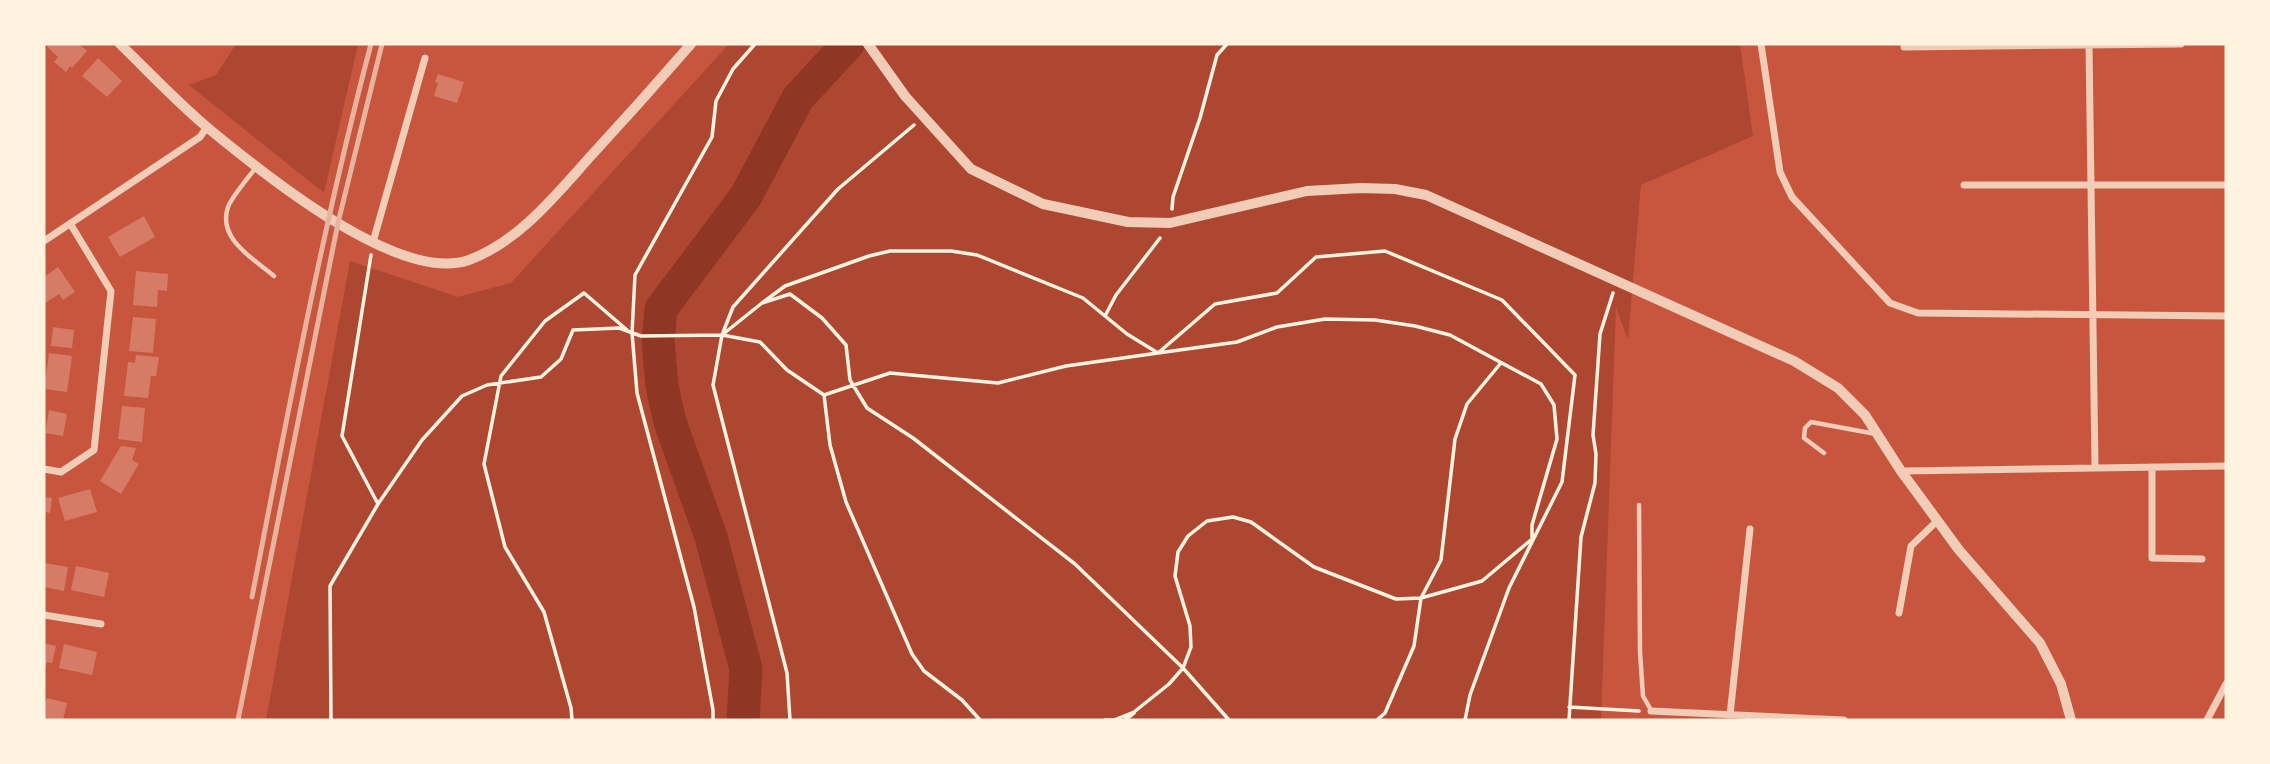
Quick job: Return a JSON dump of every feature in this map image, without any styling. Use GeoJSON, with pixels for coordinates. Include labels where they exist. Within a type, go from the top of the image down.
{"type":"FeatureCollection","features":[{"type":"Feature","properties":{"kind":"street"},"geometry":{"type":"LineString","coordinates":[[120,44],[207,127],[314,208],[373,242],[409,258],[427,263],[450,264],[467,261],[490,251],[544,207],[691,44]]}},
{"type":"Feature","properties":{"kind":"street"},"geometry":{"type":"LineString","coordinates":[[867,44],[905,96],[971,169],[1043,204],[1128,222],[1170,223],[1307,191],[1395,189],[1426,195],[1794,361],[1838,388],[1865,415],[1901,471],[1959,550],[2040,643],[2061,684],[2071,720]]}},
{"type":"Feature","properties":{"kind":"street"},"geometry":{"type":"LineString","coordinates":[[1761,44],[1780,172],[1792,197],[1890,303],[1917,313],[2226,316]]}},
{"type":"Feature","properties":{"kind":"street"},"geometry":{"type":"LineString","coordinates":[[1904,47],[2181,44]]}},
{"type":"Feature","properties":{"kind":"street"},"geometry":{"type":"LineString","coordinates":[[2089,45],[2095,467]]}},
{"type":"Feature","properties":{"kind":"street"},"geometry":{"type":"LineString","coordinates":[[373,242],[425,58]]}},
{"type":"Feature","properties":{"kind":"street"},"geometry":{"type":"LineString","coordinates":[[44,241],[200,137],[207,127]]}},
{"type":"Feature","properties":{"kind":"street"},"geometry":{"type":"LineString","coordinates":[[1964,185],[2226,185]]}},
{"type":"Feature","properties":{"kind":"street"},"geometry":{"type":"LineString","coordinates":[[44,469],[61,472],[94,450],[111,291],[71,225]]}},
{"type":"Feature","properties":{"kind":"street"},"geometry":{"type":"LineString","coordinates":[[1901,471],[2226,466]]}},
{"type":"Feature","properties":{"kind":"street"},"geometry":{"type":"LineString","coordinates":[[2152,467],[2152,558],[2202,559]]}},
{"type":"Feature","properties":{"kind":"street"},"geometry":{"type":"LineString","coordinates":[[1899,613],[1911,546],[1937,521]]}},
{"type":"Feature","properties":{"kind":"street"},"geometry":{"type":"LineString","coordinates":[[1730,715],[1750,528]]}},
{"type":"Feature","properties":{"kind":"street"},"geometry":{"type":"LineString","coordinates":[[44,615],[101,624]]}},
{"type":"Feature","properties":{"kind":"street"},"geometry":{"type":"LineString","coordinates":[[2207,720],[2226,684]]}},
{"type":"Feature","properties":{"kind":"street"},"geometry":{"type":"LineString","coordinates":[[1651,711],[1844,720]]}},
{"type":"Feature","properties":{"kind":"lane"},"geometry":{"type":"LineString","coordinates":[[257,165],[228,207],[228,231],[234,243],[274,276]]}},
{"type":"Feature","properties":{"kind":"lane"},"geometry":{"type":"LineString","coordinates":[[1825,453],[1804,438],[1805,428],[1811,422],[1877,434]]}},
{"type":"Feature","properties":{"kind":"lane"},"geometry":{"type":"LineString","coordinates":[[1639,505],[1640,652],[1643,696],[1651,711]]}},
{"type":"Feature","properties":{"kind":"path"},"geometry":{"type":"LineString","coordinates":[[713,720],[694,607],[637,393],[632,333],[635,275],[712,137],[716,101],[733,69],[755,44]]}},
{"type":"Feature","properties":{"kind":"path"},"geometry":{"type":"LineString","coordinates":[[1105,316],[1116,295],[1170,223],[1173,197],[1200,118],[1217,55],[1227,44]]}},
{"type":"Feature","properties":{"kind":"path"},"geometry":{"type":"LineString","coordinates":[[790,720],[787,673],[713,384],[722,335],[733,307],[838,189],[925,118]]}},
{"type":"Feature","properties":{"kind":"path"},"geometry":{"type":"LineString","coordinates":[[373,242],[342,436],[378,504]]}},
{"type":"Feature","properties":{"kind":"path"},"geometry":{"type":"LineString","coordinates":[[722,335],[785,286],[890,251],[951,251],[977,255],[1083,298],[1126,334],[1158,353]]}},
{"type":"Feature","properties":{"kind":"path"},"geometry":{"type":"LineString","coordinates":[[1158,353],[1214,304],[1277,293],[1316,257],[1385,251],[1502,300],[1574,374],[1562,482],[1508,588],[1470,695],[1465,720]]}},
{"type":"Feature","properties":{"kind":"path"},"geometry":{"type":"LineString","coordinates":[[1569,720],[1581,537],[1595,483],[1596,454],[1593,435],[1600,334],[1617,281]]}},
{"type":"Feature","properties":{"kind":"path"},"geometry":{"type":"LineString","coordinates":[[572,720],[544,612],[505,547],[484,464],[501,376],[545,321],[584,293],[632,333]]}},
{"type":"Feature","properties":{"kind":"path"},"geometry":{"type":"LineString","coordinates":[[762,303],[790,294],[822,318],[846,345],[850,380],[867,408],[913,438],[1075,564],[1183,667],[1229,720]]}},
{"type":"Feature","properties":{"kind":"path"},"geometry":{"type":"LineString","coordinates":[[824,395],[890,373],[998,383],[1066,366],[1237,342],[1277,327],[1325,319],[1375,320],[1415,326],[1450,335],[1541,384],[1554,405],[1557,439],[1532,525],[1532,539]]}},
{"type":"Feature","properties":{"kind":"path"},"geometry":{"type":"LineString","coordinates":[[331,720],[330,586],[378,504],[422,440],[462,396],[487,385],[541,377],[561,359],[573,330],[619,328],[641,336],[722,335],[760,342],[787,370],[824,395],[830,445],[846,502],[912,654],[923,671],[962,701],[980,720]]}},
{"type":"Feature","properties":{"kind":"path"},"geometry":{"type":"LineString","coordinates":[[1378,720],[1385,713],[1414,646],[1421,598],[1441,560],[1455,439],[1467,404],[1501,363]]}},
{"type":"Feature","properties":{"kind":"path"},"geometry":{"type":"LineString","coordinates":[[1105,720],[1114,720],[1134,712],[1169,684],[1183,667],[1191,647],[1190,626],[1175,576],[1178,552],[1188,536],[1207,521],[1233,517],[1251,522],[1314,566],[1396,599],[1421,598],[1482,580],[1532,539]]}},
{"type":"Feature","properties":{"kind":"path"},"geometry":{"type":"LineString","coordinates":[[1125,720],[1154,696]]}},
{"type":"Feature","properties":{"kind":"path"},"geometry":{"type":"LineString","coordinates":[[1570,707],[1651,711]]}},
{"type":"Feature","properties":{"kind":"shaded area"},"geometry":{"type":"Polygon","coordinates":[[[236,44],[358,44],[324,193],[189,85],[216,75],[236,44]]]}},
{"type":"Feature","properties":{"kind":"shaded area"},"geometry":{"type":"Polygon","coordinates":[[[729,44],[1740,44],[1753,136],[1641,185],[1628,340],[1616,307],[1601,720],[266,720],[350,261],[458,297],[511,283],[729,44]]]}},
{"type":"Feature","properties":{"kind":"building"},"geometry":{"type":"Polygon","coordinates":[[[50,44],[79,44],[87,51],[66,72],[54,62],[58,57],[47,47],[50,44]]]}},
{"type":"Feature","properties":{"kind":"building"},"geometry":{"type":"Polygon","coordinates":[[[98,58],[122,81],[107,97],[82,76],[98,58]]]}},
{"type":"Feature","properties":{"kind":"building"},"geometry":{"type":"Polygon","coordinates":[[[438,74],[464,82],[457,103],[434,96],[438,74]]]}},
{"type":"Feature","properties":{"kind":"building"},"geometry":{"type":"Polygon","coordinates":[[[144,216],[155,237],[120,257],[108,237],[144,216]]]}},
{"type":"Feature","properties":{"kind":"building"},"geometry":{"type":"Polygon","coordinates":[[[58,267],[75,292],[63,300],[59,294],[44,304],[44,277],[58,267]]]}},
{"type":"Feature","properties":{"kind":"building"},"geometry":{"type":"Polygon","coordinates":[[[136,271],[168,274],[167,291],[158,290],[157,307],[133,305],[136,271]]]}},
{"type":"Feature","properties":{"kind":"building"},"geometry":{"type":"Polygon","coordinates":[[[133,317],[156,319],[153,353],[129,351],[133,317]]]}},
{"type":"Feature","properties":{"kind":"building"},"geometry":{"type":"Polygon","coordinates":[[[53,327],[74,330],[72,348],[51,346],[53,327]]]}},
{"type":"Feature","properties":{"kind":"building"},"geometry":{"type":"Polygon","coordinates":[[[49,353],[72,356],[67,392],[44,389],[49,353]]]}},
{"type":"Feature","properties":{"kind":"building"},"geometry":{"type":"Polygon","coordinates":[[[136,355],[159,357],[156,376],[151,376],[148,398],[124,396],[128,362],[135,363],[136,355]]]}},
{"type":"Feature","properties":{"kind":"building"},"geometry":{"type":"Polygon","coordinates":[[[122,406],[145,408],[142,442],[118,439],[122,406]]]}},
{"type":"Feature","properties":{"kind":"building"},"geometry":{"type":"Polygon","coordinates":[[[49,410],[67,414],[63,436],[45,433],[49,410]]]}},
{"type":"Feature","properties":{"kind":"building"},"geometry":{"type":"Polygon","coordinates":[[[121,446],[136,448],[132,460],[139,464],[121,494],[100,481],[121,446]]]}},
{"type":"Feature","properties":{"kind":"building"},"geometry":{"type":"Polygon","coordinates":[[[90,489],[97,512],[65,521],[58,498],[90,489]]]}},
{"type":"Feature","properties":{"kind":"building"},"geometry":{"type":"Polygon","coordinates":[[[44,497],[52,498],[50,513],[46,512],[45,518],[44,497]]]}},
{"type":"Feature","properties":{"kind":"building"},"geometry":{"type":"Polygon","coordinates":[[[44,563],[68,567],[64,591],[44,587],[44,563]]]}},
{"type":"Feature","properties":{"kind":"building"},"geometry":{"type":"Polygon","coordinates":[[[76,566],[109,573],[104,597],[71,590],[76,566]]]}},
{"type":"Feature","properties":{"kind":"building"},"geometry":{"type":"Polygon","coordinates":[[[44,643],[56,646],[52,663],[47,662],[45,669],[44,643]]]}},
{"type":"Feature","properties":{"kind":"building"},"geometry":{"type":"Polygon","coordinates":[[[64,644],[97,652],[92,675],[59,668],[64,644]]]}},
{"type":"Feature","properties":{"kind":"building"},"geometry":{"type":"Polygon","coordinates":[[[47,698],[67,703],[63,720],[44,720],[47,698]]]}},
{"type":"Feature","properties":{"kind":"waterway"},"geometry":{"type":"LineString","coordinates":[[743,720],[746,669],[711,537],[670,422],[662,386],[658,341],[661,309],[746,196],[798,98],[848,44]]}},
{"type":"Feature","properties":{"kind":"railway"},"geometry":{"type":"LineString","coordinates":[[252,597],[322,250],[371,44]]}},
{"type":"Feature","properties":{"kind":"railway"},"geometry":{"type":"LineString","coordinates":[[238,720],[338,223],[382,44]]}}]}
